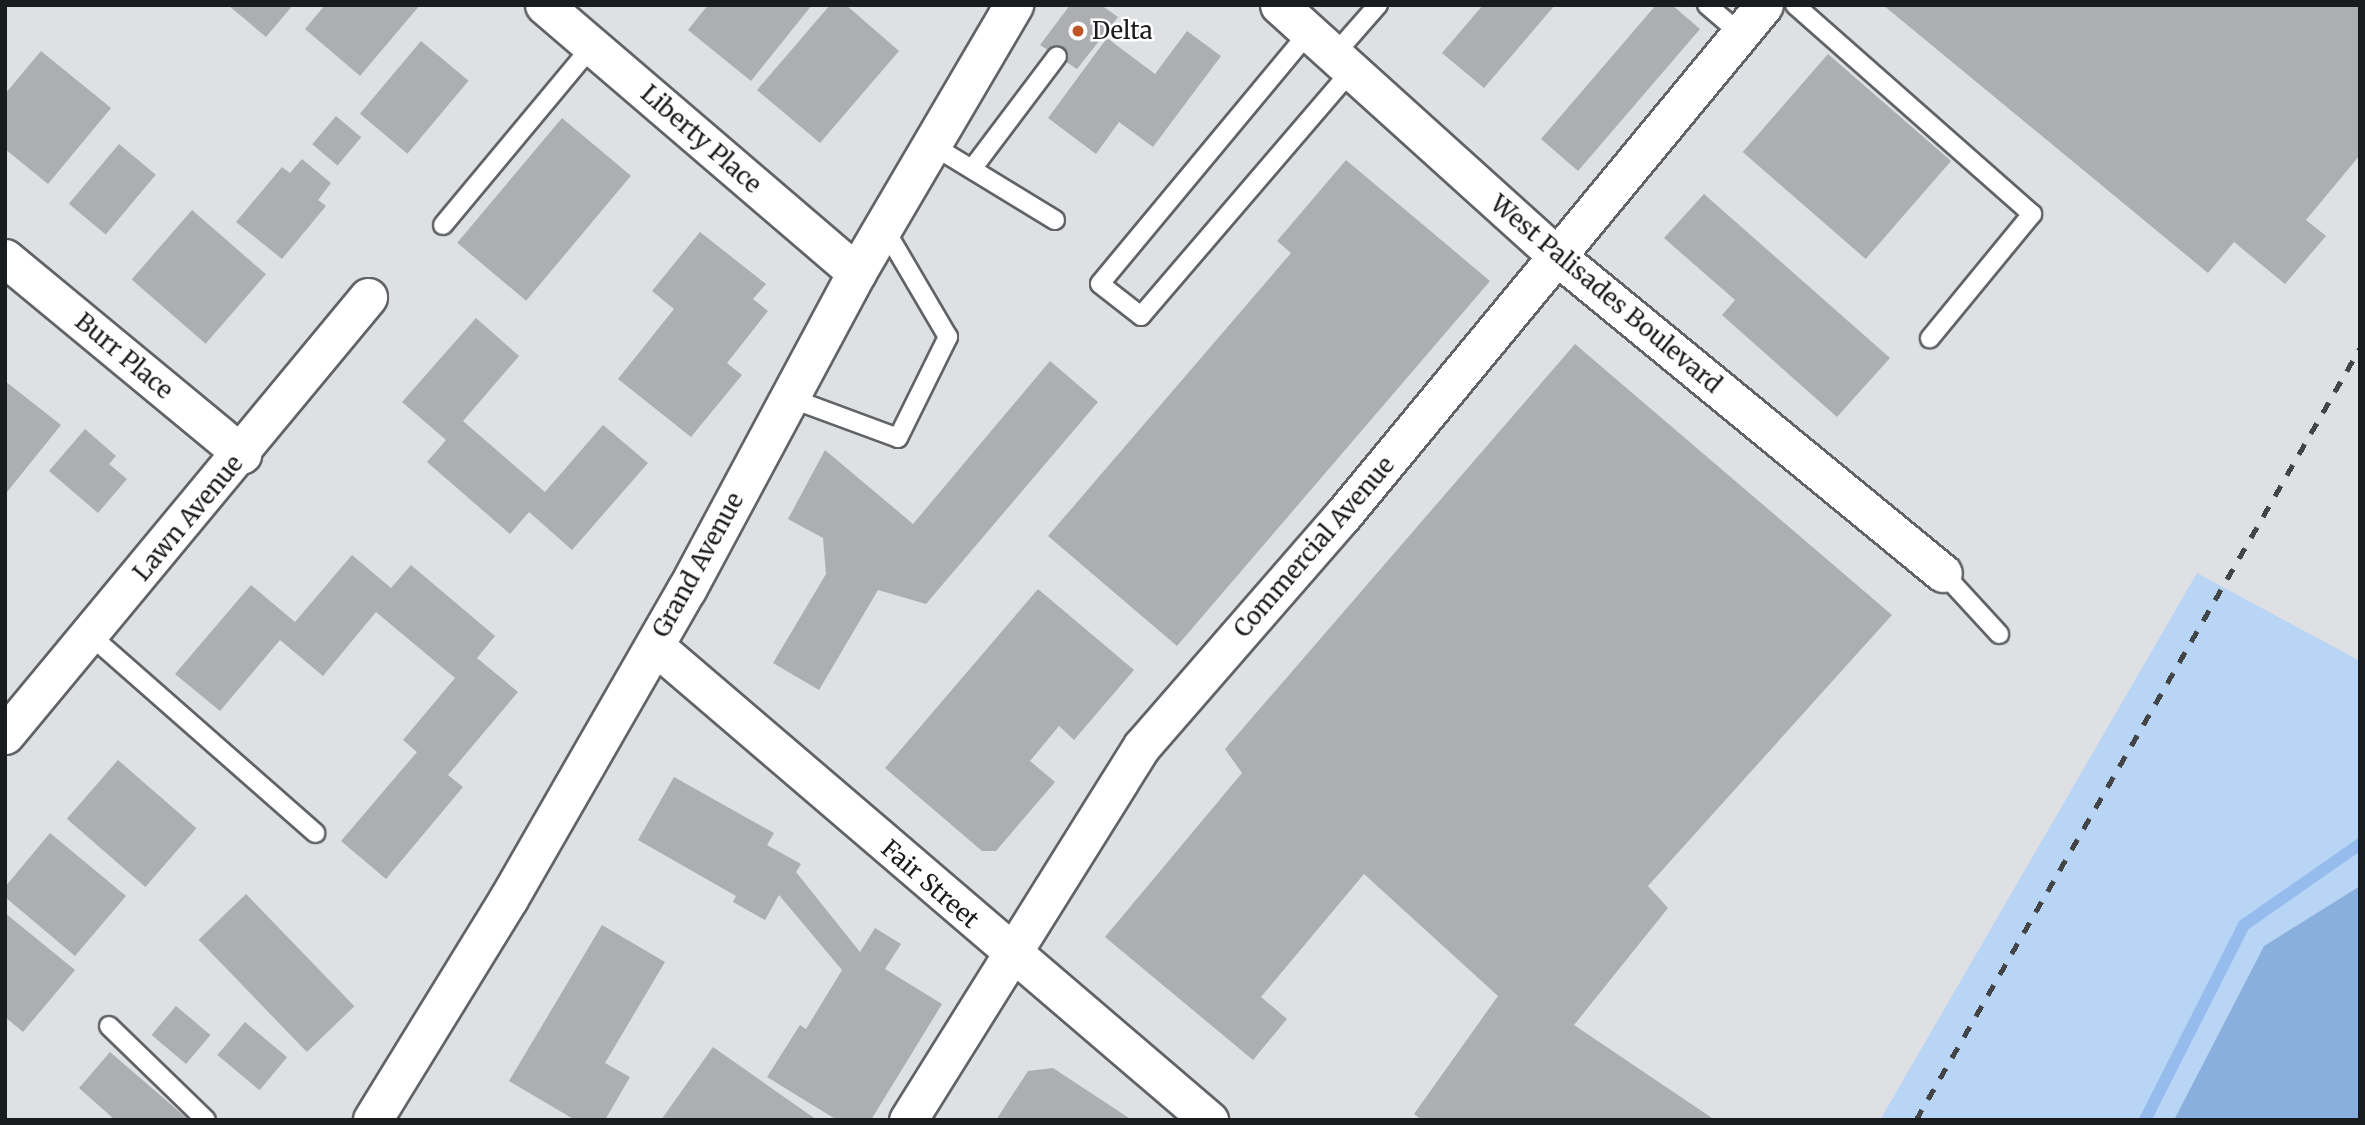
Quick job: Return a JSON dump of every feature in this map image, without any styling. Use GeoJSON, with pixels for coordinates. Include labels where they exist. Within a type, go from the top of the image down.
{"type":"FeatureCollection","features":[{"type":"Feature","properties":{"kind":"main road","name":"Grand Avenue"},"geometry":{"type":"LineString","coordinates":[[373,1120],[509,899],[654,645],[857,273],[1014,5]]}},
{"type":"Feature","properties":{"kind":"street","name":"Liberty Place"},"geometry":{"type":"LineString","coordinates":[[544,5],[857,273]]}},
{"type":"Feature","properties":{"kind":"street","name":"West Palisades Boulevard"},"geometry":{"type":"LineString","coordinates":[[1279,5],[1558,257],[1943,573]]}},
{"type":"Feature","properties":{"kind":"street","name":"Commercial Avenue"},"geometry":{"type":"LineString","coordinates":[[908,1120],[1142,746],[1558,257],[1764,5]]}},
{"type":"Feature","properties":{"kind":"street","name":"Burr Place"},"geometry":{"type":"LineString","coordinates":[[5,258],[242,454]]}},
{"type":"Feature","properties":{"kind":"street","name":"Lawn Avenue"},"geometry":{"type":"LineString","coordinates":[[5,735],[242,454],[368,297]]}},
{"type":"Feature","properties":{"kind":"street","name":"Fair Street"},"geometry":{"type":"LineString","coordinates":[[654,645],[1011,955],[1209,1120]]}},
{"type":"Feature","properties":{"kind":"lane"},"geometry":{"type":"LineString","coordinates":[[1331,53],[1141,316],[1100,284],[1378,5]]}},
{"type":"Feature","properties":{"kind":"lane"},"geometry":{"type":"LineString","coordinates":[[1707,5],[1741,34]]}},
{"type":"Feature","properties":{"kind":"lane"},"geometry":{"type":"LineString","coordinates":[[1795,5],[2032,214],[1930,338]]}},
{"type":"Feature","properties":{"kind":"lane"},"geometry":{"type":"LineString","coordinates":[[443,225],[592,46]]}},
{"type":"Feature","properties":{"kind":"lane"},"geometry":{"type":"LineString","coordinates":[[972,169],[1057,56]]}},
{"type":"Feature","properties":{"kind":"lane"},"geometry":{"type":"LineString","coordinates":[[932,145],[1055,220]]}},
{"type":"Feature","properties":{"kind":"lane"},"geometry":{"type":"LineString","coordinates":[[790,398],[898,438],[948,337],[883,228]]}},
{"type":"Feature","properties":{"kind":"lane"},"geometry":{"type":"LineString","coordinates":[[1943,573],[1999,634]]}},
{"type":"Feature","properties":{"kind":"lane"},"geometry":{"type":"LineString","coordinates":[[90,635],[315,833]]}},
{"type":"Feature","properties":{"kind":"lane"},"geometry":{"type":"LineString","coordinates":[[109,1026],[206,1120]]}},
{"type":"Feature","properties":{"kind":"shaded area"},"geometry":{"type":"Polygon","coordinates":[[[2197,573],[2360,661],[2360,886],[2264,946],[2174,1120],[1880,1120],[2197,573]]]}},
{"type":"Feature","properties":{"kind":"shaded area"},"geometry":{"type":"Polygon","coordinates":[[[2360,886],[2360,1120],[2174,1120],[2264,946],[2360,886]]]}},
{"type":"Feature","properties":{"kind":"building"},"geometry":{"type":"Polygon","coordinates":[[[228,5],[293,5],[266,37],[228,5]]]}},
{"type":"Feature","properties":{"kind":"building"},"geometry":{"type":"Polygon","coordinates":[[[325,5],[420,5],[360,76],[305,29],[325,5]]]}},
{"type":"Feature","properties":{"kind":"building"},"geometry":{"type":"Polygon","coordinates":[[[708,5],[812,5],[751,81],[688,30],[708,5]]]}},
{"type":"Feature","properties":{"kind":"building"},"geometry":{"type":"Polygon","coordinates":[[[830,5],[846,5],[899,51],[820,143],[757,90],[830,5]]]}},
{"type":"Feature","properties":{"kind":"building","name":"Delta"},"geometry":{"type":"Polygon","coordinates":[[[1070,5],[1101,5],[1118,17],[1077,69],[1040,45],[1070,5]]]}},
{"type":"Feature","properties":{"kind":"building"},"geometry":{"type":"Polygon","coordinates":[[[1483,5],[1555,5],[1484,88],[1442,53],[1483,5]]]}},
{"type":"Feature","properties":{"kind":"building"},"geometry":{"type":"Polygon","coordinates":[[[1656,5],[1672,5],[1700,29],[1578,171],[1541,139],[1656,5]]]}},
{"type":"Feature","properties":{"kind":"building"},"geometry":{"type":"Polygon","coordinates":[[[1883,5],[2360,5],[2360,155],[2306,220],[2326,236],[2285,284],[2234,242],[2208,273],[1883,5]]]}},
{"type":"Feature","properties":{"kind":"building"},"geometry":{"type":"Polygon","coordinates":[[[1187,31],[1221,56],[1153,147],[1119,122],[1096,154],[1048,118],[1107,38],[1155,74],[1187,31]]]}},
{"type":"Feature","properties":{"kind":"building"},"geometry":{"type":"Polygon","coordinates":[[[421,41],[468,81],[407,154],[360,114],[421,41]]]}},
{"type":"Feature","properties":{"kind":"building"},"geometry":{"type":"Polygon","coordinates":[[[41,51],[111,108],[48,184],[5,149],[5,94],[41,51]]]}},
{"type":"Feature","properties":{"kind":"building"},"geometry":{"type":"Polygon","coordinates":[[[1828,54],[1951,161],[1866,259],[1743,152],[1828,54]]]}},
{"type":"Feature","properties":{"kind":"building"},"geometry":{"type":"Polygon","coordinates":[[[336,116],[361,137],[337,166],[312,144],[336,116]]]}},
{"type":"Feature","properties":{"kind":"building"},"geometry":{"type":"Polygon","coordinates":[[[562,118],[631,176],[526,301],[457,243],[562,118]]]}},
{"type":"Feature","properties":{"kind":"building"},"geometry":{"type":"Polygon","coordinates":[[[119,144],[156,175],[106,235],[69,204],[119,144]]]}},
{"type":"Feature","properties":{"kind":"building"},"geometry":{"type":"Polygon","coordinates":[[[302,159],[331,183],[318,200],[326,206],[282,259],[236,222],[282,167],[290,173],[302,159]]]}},
{"type":"Feature","properties":{"kind":"building"},"geometry":{"type":"Polygon","coordinates":[[[1346,160],[1490,281],[1177,646],[1048,536],[1291,253],[1277,241],[1346,160]]]}},
{"type":"Feature","properties":{"kind":"building"},"geometry":{"type":"Polygon","coordinates":[[[1704,194],[1890,358],[1837,417],[1722,315],[1735,300],[1664,238],[1704,194]]]}},
{"type":"Feature","properties":{"kind":"building"},"geometry":{"type":"Polygon","coordinates":[[[192,210],[266,274],[206,344],[132,279],[192,210]]]}},
{"type":"Feature","properties":{"kind":"building"},"geometry":{"type":"Polygon","coordinates":[[[700,232],[766,284],[753,299],[768,311],[727,363],[742,375],[691,437],[618,379],[674,309],[652,291],[700,232]]]}},
{"type":"Feature","properties":{"kind":"building"},"geometry":{"type":"Polygon","coordinates":[[[476,318],[519,356],[463,421],[545,492],[603,425],[648,463],[572,550],[529,512],[510,534],[427,462],[446,440],[402,402],[476,318]]]}},
{"type":"Feature","properties":{"kind":"building"},"geometry":{"type":"Polygon","coordinates":[[[1575,344],[1892,615],[1648,886],[1668,908],[1574,1025],[1715,1120],[1422,1120],[1414,1114],[1498,996],[1364,874],[1261,997],[1287,1019],[1253,1060],[1105,937],[1242,773],[1225,749],[1575,344]]]}},
{"type":"Feature","properties":{"kind":"building"},"geometry":{"type":"Polygon","coordinates":[[[1050,361],[1098,402],[926,604],[878,590],[819,690],[773,663],[826,574],[823,538],[788,519],[825,450],[913,524],[1050,361]]]}},
{"type":"Feature","properties":{"kind":"building"},"geometry":{"type":"Polygon","coordinates":[[[5,381],[61,425],[7,492],[5,490],[5,381]]]}},
{"type":"Feature","properties":{"kind":"building"},"geometry":{"type":"Polygon","coordinates":[[[85,429],[116,456],[109,464],[127,479],[98,513],[49,471],[85,429]]]}},
{"type":"Feature","properties":{"kind":"building"},"geometry":{"type":"Polygon","coordinates":[[[352,555],[391,588],[411,565],[495,636],[477,658],[518,692],[448,775],[463,787],[386,879],[341,841],[417,752],[403,740],[455,678],[376,612],[323,676],[280,640],[220,711],[175,674],[251,585],[295,622],[352,555]]]}},
{"type":"Feature","properties":{"kind":"building"},"geometry":{"type":"Polygon","coordinates":[[[1038,589],[1134,670],[1074,740],[1059,726],[1030,761],[1055,782],[996,851],[982,851],[885,768],[1038,589]]]}},
{"type":"Feature","properties":{"kind":"building"},"geometry":{"type":"Polygon","coordinates":[[[118,760],[196,828],[145,887],[67,819],[118,760]]]}},
{"type":"Feature","properties":{"kind":"building"},"geometry":{"type":"Polygon","coordinates":[[[674,777],[774,833],[767,845],[801,864],[796,872],[860,952],[875,928],[901,944],[885,969],[942,1004],[871,1120],[837,1120],[767,1077],[800,1025],[806,1029],[842,970],[779,895],[765,920],[733,902],[736,896],[638,840],[674,777]]]}},
{"type":"Feature","properties":{"kind":"building"},"geometry":{"type":"Polygon","coordinates":[[[50,833],[126,896],[75,956],[5,897],[5,887],[50,833]]]}},
{"type":"Feature","properties":{"kind":"building"},"geometry":{"type":"Polygon","coordinates":[[[246,894],[354,1006],[307,1052],[199,940],[246,894]]]}},
{"type":"Feature","properties":{"kind":"building"},"geometry":{"type":"Polygon","coordinates":[[[5,913],[75,970],[23,1032],[5,1017],[5,913]]]}},
{"type":"Feature","properties":{"kind":"building"},"geometry":{"type":"Polygon","coordinates":[[[602,925],[665,962],[605,1063],[630,1077],[605,1120],[575,1120],[509,1081],[602,925]]]}},
{"type":"Feature","properties":{"kind":"building"},"geometry":{"type":"Polygon","coordinates":[[[176,1006],[210,1035],[186,1064],[152,1035],[176,1006]]]}},
{"type":"Feature","properties":{"kind":"building"},"geometry":{"type":"Polygon","coordinates":[[[245,1022],[287,1057],[259,1090],[217,1055],[245,1022]]]}},
{"type":"Feature","properties":{"kind":"building"},"geometry":{"type":"Polygon","coordinates":[[[713,1047],[817,1120],[661,1120],[713,1047]]]}},
{"type":"Feature","properties":{"kind":"building"},"geometry":{"type":"Polygon","coordinates":[[[110,1052],[189,1120],[115,1120],[79,1088],[110,1052]]]}},
{"type":"Feature","properties":{"kind":"building"},"geometry":{"type":"Polygon","coordinates":[[[1053,1068],[1132,1120],[996,1120],[1028,1071],[1053,1068]]]}},
{"type":"Feature","properties":{"kind":"waterway"},"geometry":{"type":"LineString","coordinates":[[2145,1120],[2244,925],[2360,844]]}},
{"type":"Feature","properties":{"kind":"railway"},"geometry":{"type":"LineString","coordinates":[[1916,1120],[2360,348]]}},
{"type":"Feature","properties":{"kind":"place","name":"Delta"},"geometry":{"type":"Point","coordinates":[1078,31]}}]}
